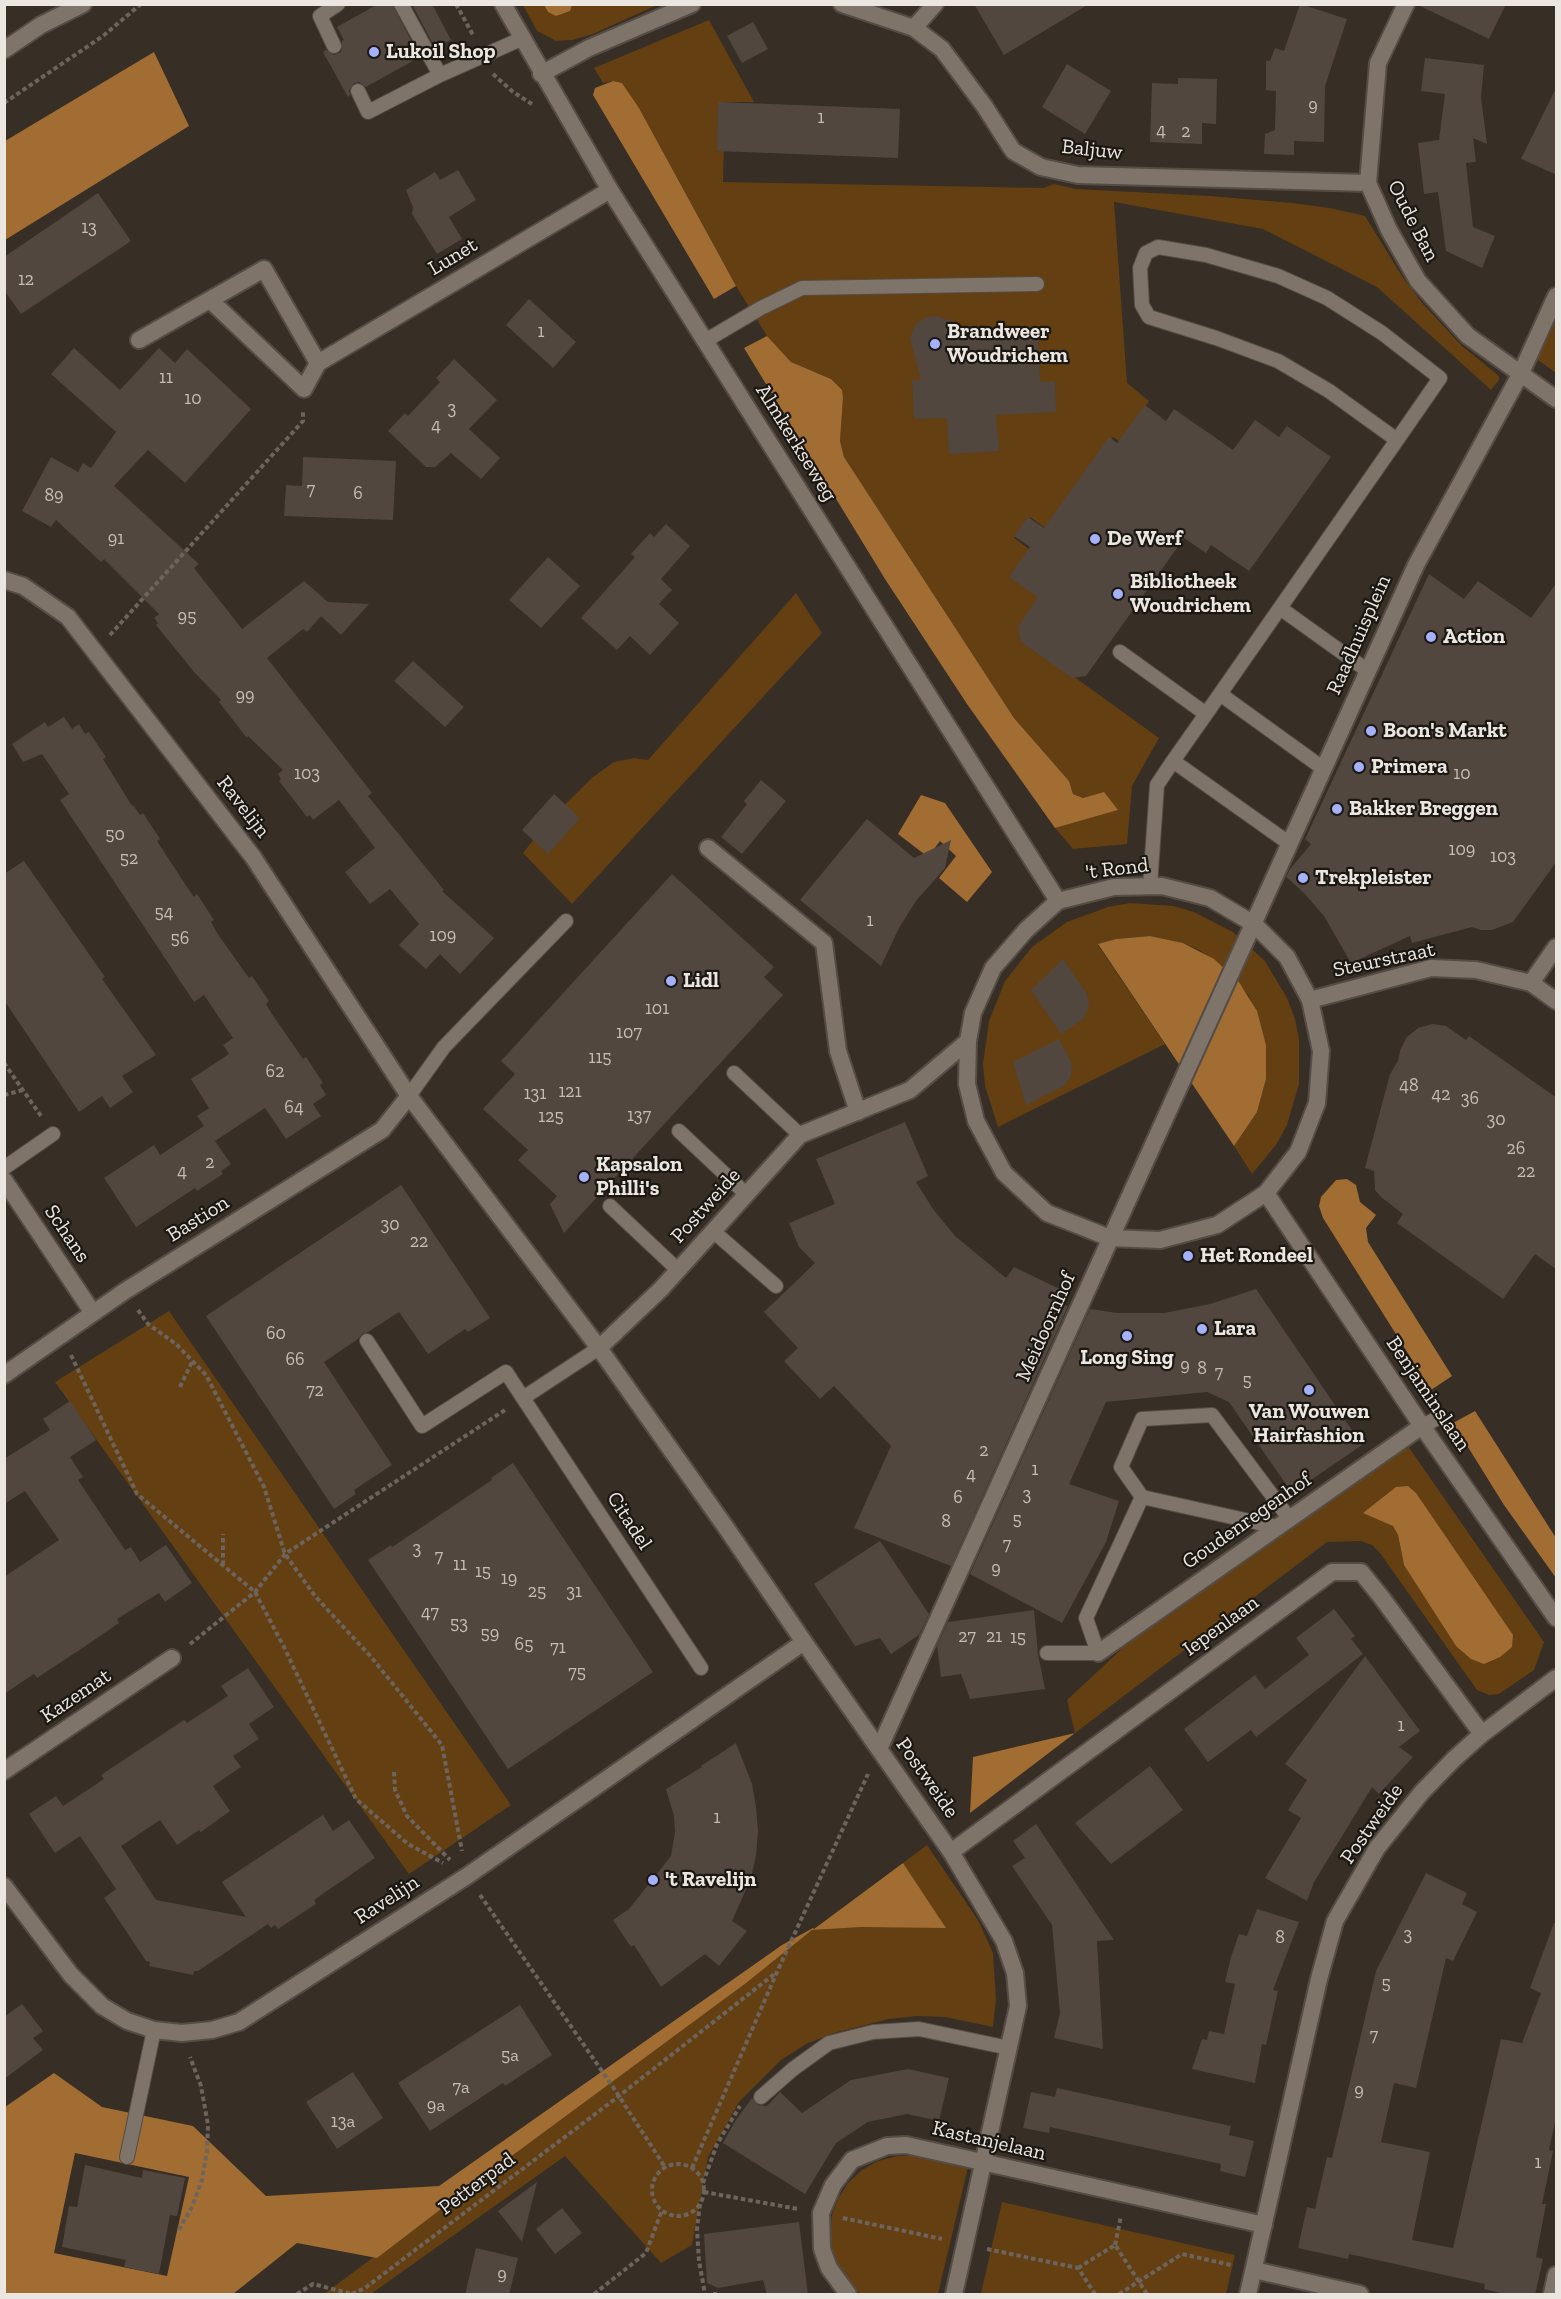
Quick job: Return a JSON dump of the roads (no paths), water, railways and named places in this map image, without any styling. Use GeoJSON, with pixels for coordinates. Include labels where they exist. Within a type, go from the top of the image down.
{"type":"FeatureCollection","features":[{"type":"Feature","properties":{"kind":"street"},"geometry":{"type":"LineString","coordinates":[[41,25],[59,4]]}},
{"type":"Feature","properties":{"kind":"street"},"geometry":{"type":"LineString","coordinates":[[4,50],[41,25],[83,4]]}},
{"type":"Feature","properties":{"kind":"street","name":"Almkerkseweg"},"geometry":{"type":"LineString","coordinates":[[502,4],[610,190],[1058,901]]}},
{"type":"Feature","properties":{"kind":"street"},"geometry":{"type":"LineString","coordinates":[[541,74],[590,48],[692,4]]}},
{"type":"Feature","properties":{"kind":"street","name":"Baljuw"},"geometry":{"type":"LineString","coordinates":[[842,4],[914,28],[942,49],[1013,151],[1041,166],[1078,175],[1368,183]]}},
{"type":"Feature","properties":{"kind":"street"},"geometry":{"type":"LineString","coordinates":[[914,28],[935,4]]}},
{"type":"Feature","properties":{"kind":"street","name":"Oude Ban"},"geometry":{"type":"LineString","coordinates":[[1406,4],[1378,63],[1368,183],[1389,230],[1418,281],[1468,336],[1557,399]]}},
{"type":"Feature","properties":{"kind":"street","name":"Lunet"},"geometry":{"type":"LineString","coordinates":[[318,363],[610,190]]}},
{"type":"Feature","properties":{"kind":"street"},"geometry":{"type":"LineString","coordinates":[[139,340],[264,269],[318,363],[304,389],[210,300]]}},
{"type":"Feature","properties":{"kind":"street","name":"Raadhuisplein"},"geometry":{"type":"LineString","coordinates":[[1254,924],[1416,565],[1521,373],[1557,296]]}},
{"type":"Feature","properties":{"kind":"street","name":"Ravelijn"},"geometry":{"type":"LineString","coordinates":[[4,580],[23,586],[68,617],[253,857],[409,1096]]}},
{"type":"Feature","properties":{"kind":"street"},"geometry":{"type":"LineString","coordinates":[[708,848],[824,944],[838,1051],[858,1112]]}},
{"type":"Feature","properties":{"kind":"street","name":"'t Rond"},"geometry":{"type":"LineString","coordinates":[[1150,886],[1162,886],[1210,898],[1254,924],[1287,957],[1310,1000],[1321,1051],[1317,1103],[1298,1152],[1266,1193],[1216,1226],[1160,1240],[1110,1238],[1047,1213],[1004,1173],[976,1121],[967,1084],[968,1041],[973,1014],[993,968],[1026,930],[1058,901],[1114,887],[1150,886]]}},
{"type":"Feature","properties":{"kind":"street","name":"Meidoornhof"},"geometry":{"type":"LineString","coordinates":[[879,1749],[1254,924]]}},
{"type":"Feature","properties":{"kind":"street"},"geometry":{"type":"LineString","coordinates":[[1557,947],[1531,983],[1557,1001]]}},
{"type":"Feature","properties":{"kind":"street","name":"Steurstraat"},"geometry":{"type":"LineString","coordinates":[[1310,1000],[1431,968],[1476,970],[1531,983]]}},
{"type":"Feature","properties":{"kind":"street","name":"Postweide"},"geometry":{"type":"LineString","coordinates":[[599,1348],[678,1270],[801,1135],[910,1090],[968,1041]]}},
{"type":"Feature","properties":{"kind":"street","name":"Bastion"},"geometry":{"type":"LineString","coordinates":[[4,1375],[125,1291],[382,1130],[409,1096]]}},
{"type":"Feature","properties":{"kind":"street","name":"Postweide"},"geometry":{"type":"LineString","coordinates":[[409,1096],[599,1348],[727,1529],[951,1852],[1004,1941],[1015,1973],[1018,2006],[954,2295]]}},
{"type":"Feature","properties":{"kind":"street","name":"Schans"},"geometry":{"type":"LineString","coordinates":[[4,1180],[93,1313]]}},
{"type":"Feature","properties":{"kind":"street","name":"Benjaminslaan"},"geometry":{"type":"LineString","coordinates":[[1266,1193],[1422,1426],[1557,1618]]}},
{"type":"Feature","properties":{"kind":"street","name":"Goudenregenhof"},"geometry":{"type":"LineString","coordinates":[[1098,1653],[1422,1426]]}},
{"type":"Feature","properties":{"kind":"street","name":"Iepenlaan"},"geometry":{"type":"LineString","coordinates":[[951,1852],[1332,1572],[1360,1572],[1382,1598],[1482,1734]]}},
{"type":"Feature","properties":{"kind":"street","name":"Ravelijn"},"geometry":{"type":"LineString","coordinates":[[4,1886],[71,1976],[102,2006],[128,2022],[154,2030],[182,2033],[212,2031],[239,2022],[467,1876],[804,1642]]}},
{"type":"Feature","properties":{"kind":"street","name":"Kazemat"},"geometry":{"type":"LineString","coordinates":[[4,1771],[172,1658]]}},
{"type":"Feature","properties":{"kind":"street","name":"Postweide"},"geometry":{"type":"LineString","coordinates":[[1248,2295],[1319,1979],[1335,1921],[1377,1848],[1422,1792],[1482,1734],[1557,1678]]}},
{"type":"Feature","properties":{"kind":"street","name":"Kastanjelaan"},"geometry":{"type":"LineString","coordinates":[[848,2295],[830,2268],[822,2249],[821,2213],[833,2185],[852,2160],[887,2146],[906,2145],[1264,2225]]}},
{"type":"Feature","properties":{"kind":"street"},"geometry":{"type":"LineString","coordinates":[[1254,2270],[1360,2295]]}},
{"type":"Feature","properties":{"kind":"street"},"geometry":{"type":"LineString","coordinates":[[1552,2295],[1557,2275]]}},
{"type":"Feature","properties":{"kind":"lane"},"geometry":{"type":"LineString","coordinates":[[334,46],[320,16],[338,4]]}},
{"type":"Feature","properties":{"kind":"lane"},"geometry":{"type":"LineString","coordinates":[[401,4],[440,75]]}},
{"type":"Feature","properties":{"kind":"lane"},"geometry":{"type":"LineString","coordinates":[[358,91],[368,112],[440,75],[521,39]]}},
{"type":"Feature","properties":{"kind":"lane"},"geometry":{"type":"LineString","coordinates":[[1150,886],[1157,784],[1173,760],[1206,714],[1220,693],[1280,608],[1397,440],[1440,378],[1382,333],[1327,298],[1278,276],[1206,255],[1158,247],[1146,253],[1140,268],[1142,305],[1149,317],[1278,361],[1329,391],[1397,440]]}},
{"type":"Feature","properties":{"kind":"lane"},"geometry":{"type":"LineString","coordinates":[[705,341],[761,308],[802,288],[1037,284]]}},
{"type":"Feature","properties":{"kind":"lane"},"geometry":{"type":"LineString","coordinates":[[1280,608],[1368,671]]}},
{"type":"Feature","properties":{"kind":"lane"},"geometry":{"type":"LineString","coordinates":[[1120,651],[1206,714]]}},
{"type":"Feature","properties":{"kind":"lane"},"geometry":{"type":"LineString","coordinates":[[1220,693],[1324,769]]}},
{"type":"Feature","properties":{"kind":"lane"},"geometry":{"type":"LineString","coordinates":[[1173,760],[1290,844]]}},
{"type":"Feature","properties":{"kind":"lane"},"geometry":{"type":"LineString","coordinates":[[409,1096],[444,1047],[566,921]]}},
{"type":"Feature","properties":{"kind":"lane"},"geometry":{"type":"LineString","coordinates":[[734,1072],[801,1135]]}},
{"type":"Feature","properties":{"kind":"lane"},"geometry":{"type":"LineString","coordinates":[[680,1131],[746,1194]]}},
{"type":"Feature","properties":{"kind":"lane"},"geometry":{"type":"LineString","coordinates":[[4,1168],[53,1134]]}},
{"type":"Feature","properties":{"kind":"lane"},"geometry":{"type":"LineString","coordinates":[[610,1206],[678,1270]]}},
{"type":"Feature","properties":{"kind":"lane"},"geometry":{"type":"LineString","coordinates":[[713,1231],[776,1286]]}},
{"type":"Feature","properties":{"kind":"lane","name":"Citadel"},"geometry":{"type":"LineString","coordinates":[[367,1341],[422,1426],[506,1372],[701,1668]]}},
{"type":"Feature","properties":{"kind":"lane"},"geometry":{"type":"LineString","coordinates":[[523,1398],[599,1348]]}},
{"type":"Feature","properties":{"kind":"lane"},"geometry":{"type":"LineString","coordinates":[[1212,1414],[1283,1523],[1142,1497],[1121,1467],[1142,1419],[1212,1414]]}},
{"type":"Feature","properties":{"kind":"lane"},"geometry":{"type":"LineString","coordinates":[[1422,1426],[1438,1418]]}},
{"type":"Feature","properties":{"kind":"lane"},"geometry":{"type":"LineString","coordinates":[[1047,1653],[1098,1653],[1086,1618],[1142,1497]]}},
{"type":"Feature","properties":{"kind":"lane"},"geometry":{"type":"LineString","coordinates":[[761,2097],[793,2069],[829,2043],[873,2032],[919,2029],[1009,2048]]}},
{"type":"Feature","properties":{"kind":"lane"},"geometry":{"type":"LineString","coordinates":[[127,2157],[154,2030]]}},
{"type":"Feature","properties":{"kind":"place","name":"Lukoil Shop"},"geometry":{"type":"Point","coordinates":[374,52]}},
{"type":"Feature","properties":{"kind":"place","name":"Brandweer Woudrichem"},"geometry":{"type":"Point","coordinates":[935,344]}},
{"type":"Feature","properties":{"kind":"place","name":"De Werf"},"geometry":{"type":"Point","coordinates":[1095,539]}},
{"type":"Feature","properties":{"kind":"place","name":"Bibliotheek Woudrichem"},"geometry":{"type":"Point","coordinates":[1118,594]}},
{"type":"Feature","properties":{"kind":"place","name":"Action"},"geometry":{"type":"Point","coordinates":[1431,637]}},
{"type":"Feature","properties":{"kind":"place","name":"Boon's Markt"},"geometry":{"type":"Point","coordinates":[1371,731]}},
{"type":"Feature","properties":{"kind":"place","name":"Primera"},"geometry":{"type":"Point","coordinates":[1359,767]}},
{"type":"Feature","properties":{"kind":"place","name":"Bakker Breggen"},"geometry":{"type":"Point","coordinates":[1337,809]}},
{"type":"Feature","properties":{"kind":"place","name":"Trekpleister"},"geometry":{"type":"Point","coordinates":[1303,878]}},
{"type":"Feature","properties":{"kind":"place","name":"Lidl"},"geometry":{"type":"Point","coordinates":[671,981]}},
{"type":"Feature","properties":{"kind":"place","name":"Kapsalon Philli's"},"geometry":{"type":"Point","coordinates":[584,1177]}},
{"type":"Feature","properties":{"kind":"place","name":"Het Rondeel"},"geometry":{"type":"Point","coordinates":[1188,1256]}},
{"type":"Feature","properties":{"kind":"place","name":"Lara"},"geometry":{"type":"Point","coordinates":[1202,1329]}},
{"type":"Feature","properties":{"kind":"place","name":"Long Sing"},"geometry":{"type":"Point","coordinates":[1127,1336]}},
{"type":"Feature","properties":{"kind":"place","name":"Van Wouwen Hairfashion"},"geometry":{"type":"Point","coordinates":[1309,1390]}},
{"type":"Feature","properties":{"kind":"place","name":"'t Ravelijn"},"geometry":{"type":"Point","coordinates":[653,1880]}}]}
